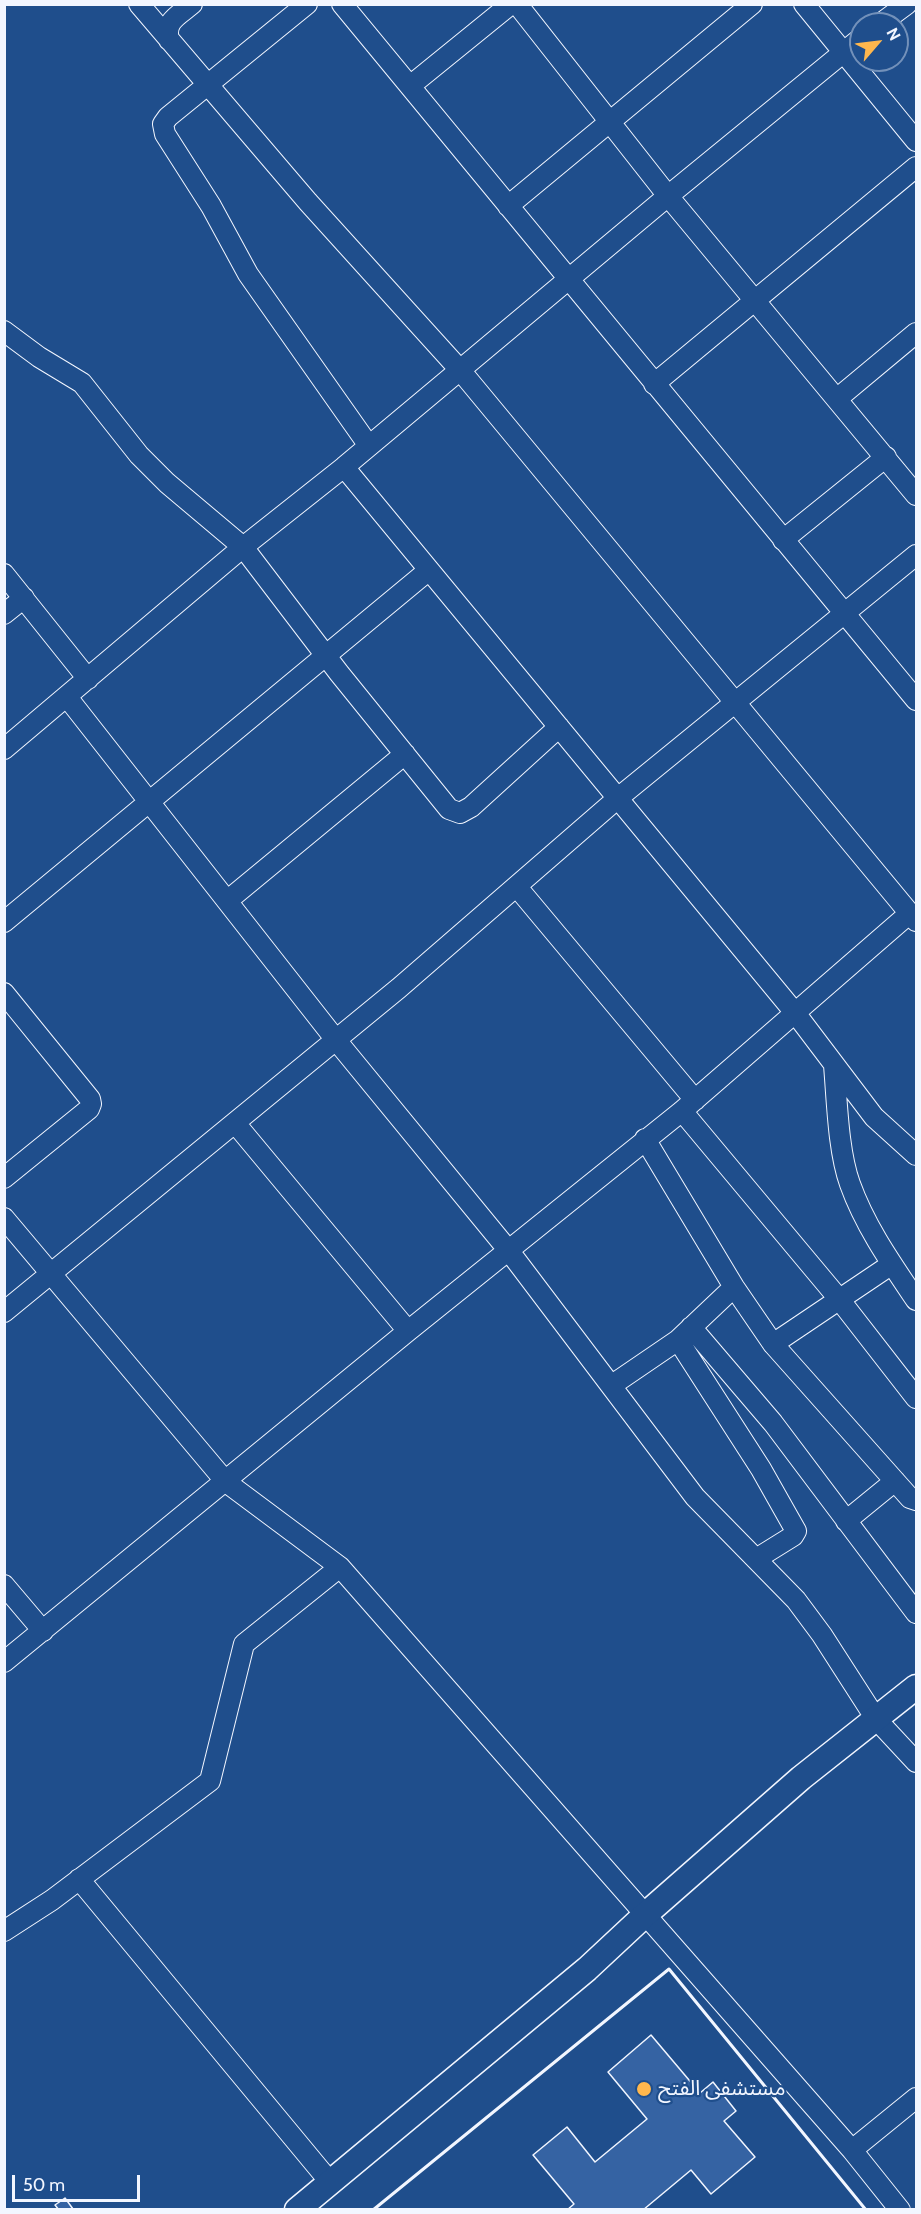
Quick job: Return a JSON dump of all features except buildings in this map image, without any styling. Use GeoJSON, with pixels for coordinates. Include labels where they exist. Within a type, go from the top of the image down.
{"type":"FeatureCollection","features":[{"type":"Feature","properties":{"kind":"main road"},"geometry":{"type":"LineString","coordinates":[[297,2210],[587,1969],[801,1778],[916,1687]]}},
{"type":"Feature","properties":{"kind":"street"},"geometry":{"type":"LineString","coordinates":[[4,1662],[408,1331],[689,1105],[913,917],[460,370],[308,202],[139,4]]}},
{"type":"Feature","properties":{"kind":"street"},"geometry":{"type":"LineString","coordinates":[[169,40],[167,31],[170,22],[192,4]]}},
{"type":"Feature","properties":{"kind":"street"},"geometry":{"type":"LineString","coordinates":[[307,4],[168,117],[163,124],[165,134],[211,206],[248,274],[369,446]]}},
{"type":"Feature","properties":{"kind":"street"},"geometry":{"type":"LineString","coordinates":[[342,4],[916,700]]}},
{"type":"Feature","properties":{"kind":"street"},"geometry":{"type":"LineString","coordinates":[[410,86],[511,4]]}},
{"type":"Feature","properties":{"kind":"street"},"geometry":{"type":"LineString","coordinates":[[517,4],[668,196],[838,398],[916,495]]}},
{"type":"Feature","properties":{"kind":"street"},"geometry":{"type":"LineString","coordinates":[[508,206],[752,4]]}},
{"type":"Feature","properties":{"kind":"street"},"geometry":{"type":"LineString","coordinates":[[804,4],[916,141]]}},
{"type":"Feature","properties":{"kind":"street"},"geometry":{"type":"LineString","coordinates":[[4,749],[243,547],[344,467],[849,47]]}},
{"type":"Feature","properties":{"kind":"street"},"geometry":{"type":"LineString","coordinates":[[654,384],[916,167]]}},
{"type":"Feature","properties":{"kind":"street"},"geometry":{"type":"LineString","coordinates":[[4,332],[82,383],[139,455],[167,483],[243,547],[325,655],[449,809],[460,813],[471,807],[559,727]]}},
{"type":"Feature","properties":{"kind":"street"},"geometry":{"type":"LineString","coordinates":[[838,398],[916,333]]}},
{"type":"Feature","properties":{"kind":"street"},"geometry":{"type":"LineString","coordinates":[[783,540],[886,456]]}},
{"type":"Feature","properties":{"kind":"street"},"geometry":{"type":"LineString","coordinates":[[344,467],[796,1014],[874,1117],[916,1155]]}},
{"type":"Feature","properties":{"kind":"street"},"geometry":{"type":"LineString","coordinates":[[4,1312],[336,1040],[618,798],[916,555]]}},
{"type":"Feature","properties":{"kind":"street"},"geometry":{"type":"LineString","coordinates":[[4,922],[429,570]]}},
{"type":"Feature","properties":{"kind":"street"},"geometry":{"type":"LineString","coordinates":[[4,574],[88,679]]}},
{"type":"Feature","properties":{"kind":"street"},"geometry":{"type":"LineString","coordinates":[[4,614],[24,598]]}},
{"type":"Feature","properties":{"kind":"street"},"geometry":{"type":"LineString","coordinates":[[67,697],[336,1040],[509,1251],[695,1497],[796,1600],[822,1635],[876,1719],[916,1762]]}},
{"type":"Feature","properties":{"kind":"street"},"geometry":{"type":"LineString","coordinates":[[227,901],[405,754]]}},
{"type":"Feature","properties":{"kind":"street"},"geometry":{"type":"LineString","coordinates":[[517,887],[916,1398]]}},
{"type":"Feature","properties":{"kind":"street"},"geometry":{"type":"LineString","coordinates":[[4,993],[90,1099],[91,1104],[89,1109],[4,1178]]}},
{"type":"Feature","properties":{"kind":"street"},"geometry":{"type":"LineString","coordinates":[[834,1065],[840,1134],[850,1182],[873,1234],[916,1300]]}},
{"type":"Feature","properties":{"kind":"street"},"geometry":{"type":"LineString","coordinates":[[235,1123],[408,1331]]}},
{"type":"Feature","properties":{"kind":"street"},"geometry":{"type":"LineString","coordinates":[[645,1139],[734,1287],[773,1344],[910,1498],[916,1500]]}},
{"type":"Feature","properties":{"kind":"street"},"geometry":{"type":"LineString","coordinates":[[4,1218],[226,1482],[340,1567],[852,2150],[900,2210]]}},
{"type":"Feature","properties":{"kind":"street"},"geometry":{"type":"LineString","coordinates":[[773,1344],[892,1264]]}},
{"type":"Feature","properties":{"kind":"street"},"geometry":{"type":"LineString","coordinates":[[612,1385],[685,1333],[734,1287]]}},
{"type":"Feature","properties":{"kind":"street"},"geometry":{"type":"LineString","coordinates":[[685,1333],[773,1423],[916,1613]]}},
{"type":"Feature","properties":{"kind":"street"},"geometry":{"type":"LineString","coordinates":[[685,1333],[796,1531],[793,1536],[756,1559]]}},
{"type":"Feature","properties":{"kind":"street"},"geometry":{"type":"LineString","coordinates":[[846,1521],[895,1481]]}},
{"type":"Feature","properties":{"kind":"street"},"geometry":{"type":"LineString","coordinates":[[4,1931],[79,1879],[210,1781],[244,1644],[340,1567]]}},
{"type":"Feature","properties":{"kind":"street"},"geometry":{"type":"LineString","coordinates":[[4,1585],[43,1631]]}},
{"type":"Feature","properties":{"kind":"street"},"geometry":{"type":"LineString","coordinates":[[79,1879],[330,2182]]}},
{"type":"Feature","properties":{"kind":"street"},"geometry":{"type":"LineString","coordinates":[[852,2150],[916,2098]]}},
{"type":"Feature","properties":{"kind":"wall"},"geometry":{"type":"LineString","coordinates":[[373,2210],[669,1969],[866,2210]]}},
{"type":"Feature","properties":{"kind":"place","name":"مستشفى الفتح"},"geometry":{"type":"Point","coordinates":[644,2089]}}]}
